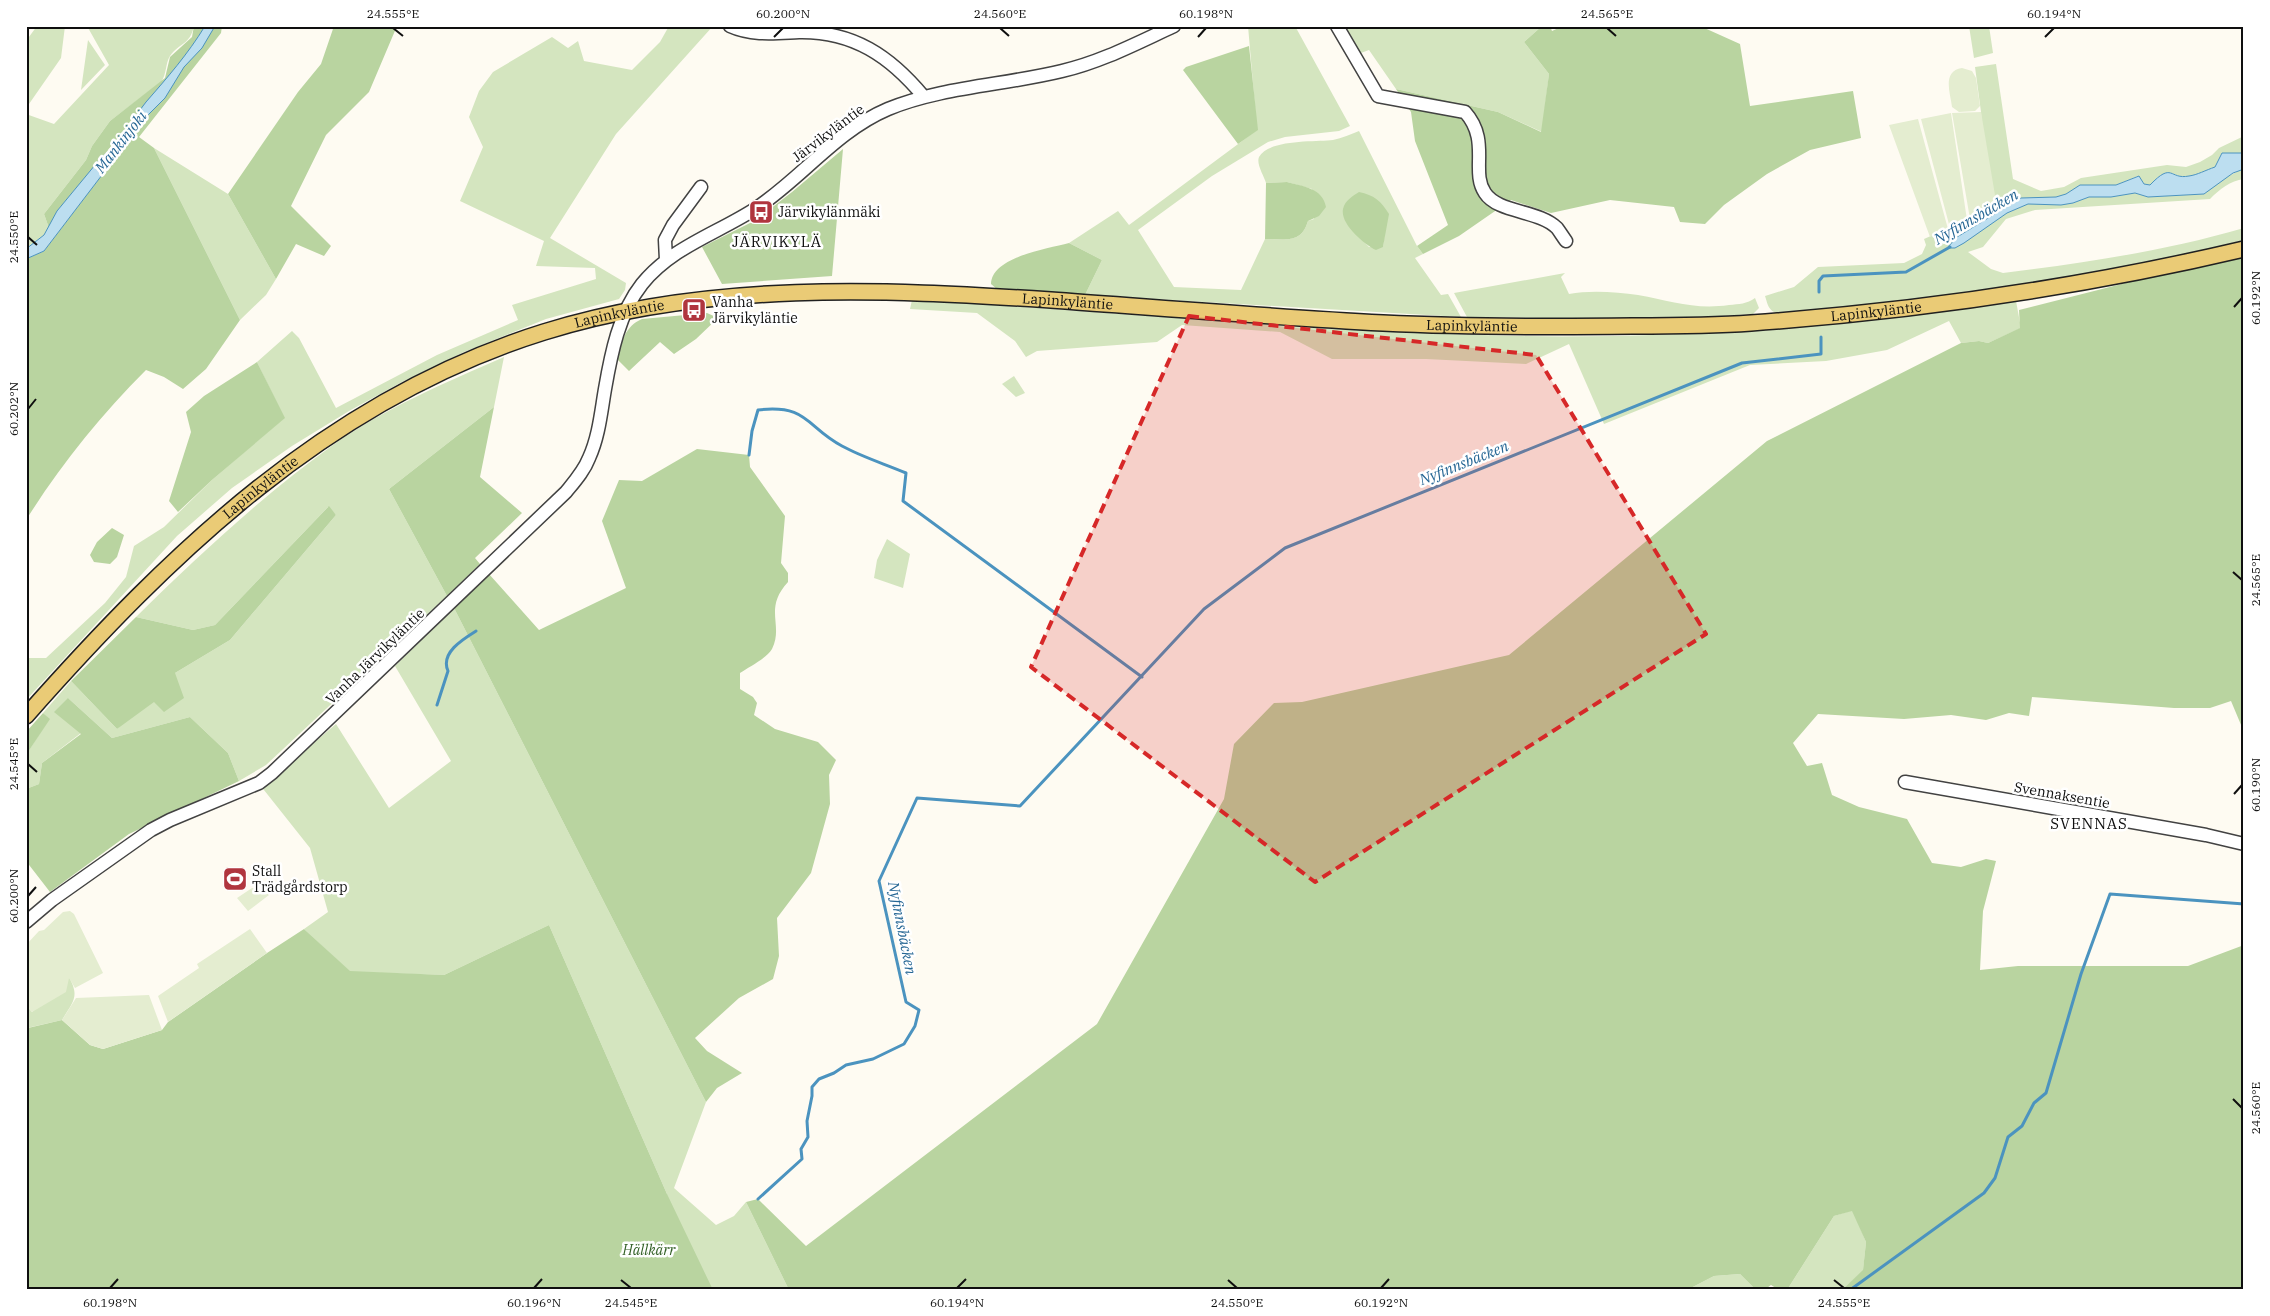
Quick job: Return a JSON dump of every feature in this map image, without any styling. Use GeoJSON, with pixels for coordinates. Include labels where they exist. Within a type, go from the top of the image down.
{"type":"FeatureCollection","features":[{"type":"Feature","properties":{"kind":"main road","name":"Lapinkyläntie"},"geometry":{"type":"LineString","coordinates":[[26,716],[148,585],[252,491],[298,456],[389,400],[446,370],[544,332],[627,311],[721,297],[810,292],[894,292],[981,295],[1470,327],[1702,325],[1838,316],[1950,302],[2096,279],[2244,248]]}},
{"type":"Feature","properties":{"kind":"street"},"geometry":{"type":"LineString","coordinates":[[730,26],[745,31],[768,34],[829,33],[850,39],[875,52],[898,70],[924,97]]}},
{"type":"Feature","properties":{"kind":"street","name":"Järvikyläntie"},"geometry":{"type":"LineString","coordinates":[[627,311],[641,286],[666,260],[683,248],[755,209],[860,124],[886,110],[924,97],[1062,71],[1091,62],[1174,26]]}},
{"type":"Feature","properties":{"kind":"street"},"geometry":{"type":"LineString","coordinates":[[1337,26],[1378,96],[1465,112],[1478,133],[1481,180],[1485,192],[1496,203],[1532,214],[1556,227],[1566,241]]}},
{"type":"Feature","properties":{"kind":"street"},"geometry":{"type":"LineString","coordinates":[[666,260],[665,240],[673,224],[701,187]]}},
{"type":"Feature","properties":{"kind":"street","name":"Vanha Järvikyläntie"},"geometry":{"type":"LineString","coordinates":[[26,922],[52,900],[151,830],[170,820],[259,783],[272,773],[566,492],[579,476],[590,457],[601,420],[604,391],[614,343],[627,311]]}},
{"type":"Feature","properties":{"kind":"street","name":"Svennaksentie"},"geometry":{"type":"LineString","coordinates":[[1905,782],[2206,835],[2244,844]]}},
{"type":"Feature","properties":{"kind":"highlighted area"},"geometry":{"type":"Polygon","coordinates":[[[1189,316],[1536,355],[1706,634],[1315,882],[1031,667],[1189,316]]]}},
{"type":"Feature","properties":{"kind":"green space"},"geometry":{"type":"Polygon","coordinates":[[[37,26],[65,26],[61,58],[29,104],[26,103],[26,41],[37,26]]]}},
{"type":"Feature","properties":{"kind":"green space"},"geometry":{"type":"Polygon","coordinates":[[[87,26],[194,26],[190,37],[170,56],[161,82],[110,121],[92,146],[86,160],[44,214],[49,228],[44,235],[26,249],[26,114],[54,124],[109,65],[87,26]]]}},
{"type":"Feature","properties":{"kind":"green space"},"geometry":{"type":"Polygon","coordinates":[[[194,26],[222,26],[221,33],[139,137],[154,148],[240,320],[206,369],[183,389],[164,377],[146,370],[82,442],[26,520],[26,259],[44,251],[133,134],[126,129],[57,211],[49,228],[44,214],[86,160],[92,146],[110,121],[165,78],[170,57],[192,37],[194,26]]]}},
{"type":"Feature","properties":{"kind":"green space"},"geometry":{"type":"Polygon","coordinates":[[[334,26],[397,26],[369,92],[326,135],[291,206],[331,246],[324,256],[296,244],[276,279],[228,194],[298,92],[321,64],[334,26]]]}},
{"type":"Feature","properties":{"kind":"green space"},"geometry":{"type":"Polygon","coordinates":[[[669,26],[713,26],[616,134],[550,238],[626,283],[625,290],[619,299],[546,319],[464,352],[402,382],[349,411],[292,446],[232,488],[177,536],[26,700],[26,658],[46,658],[105,603],[126,577],[134,546],[164,527],[212,480],[284,418],[257,362],[292,331],[299,338],[336,408],[437,355],[518,320],[512,305],[596,279],[595,268],[536,266],[544,241],[460,201],[483,147],[469,117],[479,91],[493,72],[552,37],[568,48],[578,41],[584,61],[632,70],[660,42],[669,26]]]}},
{"type":"Feature","properties":{"kind":"green space"},"geometry":{"type":"Polygon","coordinates":[[[1248,26],[1295,26],[1350,126],[1339,131],[1285,137],[1268,142],[1212,176],[1138,230],[1174,287],[1241,290],[1265,239],[1292,239],[1297,237],[1301,234],[1308,221],[1314,219],[1312,189],[1287,182],[1266,183],[1258,160],[1264,151],[1293,142],[1333,140],[1359,131],[1417,246],[1423,254],[1415,258],[1441,295],[1448,294],[1461,317],[1085,295],[1102,260],[1069,243],[1118,211],[1129,225],[1257,130],[1248,26]],[[1346,222],[1369,247],[1383,247],[1385,231],[1346,222]]]}},
{"type":"Feature","properties":{"kind":"green space"},"geometry":{"type":"Polygon","coordinates":[[[1347,26],[1542,26],[1524,42],[1549,74],[1542,132],[1498,112],[1396,89],[1369,50],[1358,54],[1345,28],[1347,26]]]}},
{"type":"Feature","properties":{"kind":"green space"},"geometry":{"type":"Polygon","coordinates":[[[1542,26],[1550,26],[1552,31],[1563,26],[1700,26],[1740,44],[1750,106],[1853,91],[1861,138],[1810,150],[1767,174],[1724,205],[1705,224],[1680,222],[1674,207],[1610,200],[1551,213],[1511,200],[1459,236],[1423,254],[1417,246],[1448,225],[1415,141],[1411,112],[1396,89],[1498,112],[1541,132],[1549,74],[1524,42],[1542,26]]]}},
{"type":"Feature","properties":{"kind":"green space"},"geometry":{"type":"Polygon","coordinates":[[[1969,26],[1989,26],[1993,53],[1974,58],[1969,26]]]}},
{"type":"Feature","properties":{"kind":"green space"},"geometry":{"type":"Polygon","coordinates":[[[88,40],[105,65],[81,90],[88,40]]]}},
{"type":"Feature","properties":{"kind":"green space"},"geometry":{"type":"Polygon","coordinates":[[[1249,46],[1258,130],[1238,144],[1183,70],[1186,67],[1249,46]]]}},
{"type":"Feature","properties":{"kind":"green space"},"geometry":{"type":"Polygon","coordinates":[[[1996,64],[2013,179],[2041,191],[2064,187],[2081,178],[2167,165],[2186,167],[2200,162],[2219,148],[2244,136],[2244,150],[2241,153],[2222,153],[2215,167],[2199,174],[2183,177],[2167,173],[2150,185],[2144,184],[2138,176],[2116,185],[2080,185],[2066,194],[2056,197],[2012,201],[1957,237],[1955,248],[2007,213],[2028,204],[2073,203],[2089,197],[2111,197],[2135,193],[2148,197],[2204,194],[2223,179],[2242,169],[2244,179],[2226,186],[2210,199],[2035,210],[2006,219],[1983,247],[1968,252],[1991,269],[2003,273],[2124,255],[2244,228],[2244,240],[2144,263],[1992,290],[1805,312],[1780,313],[1772,311],[1765,296],[1794,287],[1818,267],[1904,263],[1922,254],[1926,245],[1924,239],[1987,211],[1981,112],[1975,67],[1996,64]]]}},
{"type":"Feature","properties":{"kind":"green space"},"geometry":{"type":"Polygon","coordinates":[[[1962,68],[1972,71],[1976,78],[1980,106],[1975,111],[1959,112],[1952,107],[1949,89],[1950,78],[1952,73],[1962,68]]]}},
{"type":"Feature","properties":{"kind":"green space"},"geometry":{"type":"Polygon","coordinates":[[[1981,112],[1996,201],[1987,211],[1970,219],[1952,113],[1981,112]]]}},
{"type":"Feature","properties":{"kind":"green space"},"geometry":{"type":"Polygon","coordinates":[[[1951,113],[1967,220],[1950,228],[1921,119],[1951,113]]]}},
{"type":"Feature","properties":{"kind":"green space"},"geometry":{"type":"Polygon","coordinates":[[[1918,119],[1948,229],[1930,237],[1889,125],[1918,119]]]}},
{"type":"Feature","properties":{"kind":"green space"},"geometry":{"type":"Polygon","coordinates":[[[154,148],[228,194],[276,279],[266,295],[240,320],[154,148]]]}},
{"type":"Feature","properties":{"kind":"green space"},"geometry":{"type":"Polygon","coordinates":[[[843,149],[832,276],[722,284],[702,247],[756,220],[843,149]]]}},
{"type":"Feature","properties":{"kind":"green space"},"geometry":{"type":"Polygon","coordinates":[[[1287,182],[1316,192],[1321,196],[1326,207],[1319,216],[1308,221],[1301,234],[1297,237],[1292,239],[1265,239],[1266,183],[1287,182]]]}},
{"type":"Feature","properties":{"kind":"green space"},"geometry":{"type":"Polygon","coordinates":[[[1359,192],[1377,199],[1389,214],[1383,247],[1376,250],[1354,233],[1343,215],[1346,203],[1359,192]]]}},
{"type":"Feature","properties":{"kind":"green space"},"geometry":{"type":"Polygon","coordinates":[[[1069,243],[1102,260],[1085,295],[998,290],[991,284],[994,275],[1000,267],[1010,261],[1034,251],[1069,243]]]}},
{"type":"Feature","properties":{"kind":"green space"},"geometry":{"type":"Polygon","coordinates":[[[2244,253],[2244,732],[2231,701],[2210,708],[2174,708],[2032,697],[2029,716],[2009,713],[1986,720],[1951,715],[1904,719],[1818,714],[1793,743],[1807,766],[1822,763],[1832,795],[1859,807],[1907,819],[1932,863],[1961,867],[1986,859],[1996,861],[1983,911],[1980,970],[2018,966],[2188,966],[2244,945],[2244,1290],[1842,1290],[1863,1270],[1866,1242],[1852,1211],[1834,1216],[1787,1290],[1779,1290],[1771,1285],[1764,1290],[1756,1290],[1740,1274],[1714,1276],[1687,1290],[789,1290],[746,1202],[758,1199],[806,1246],[1097,1024],[1224,799],[1234,744],[1274,703],[1302,702],[1509,655],[1767,441],[1961,343],[1979,341],[1988,343],[2020,328],[2019,310],[2244,253]]]}},
{"type":"Feature","properties":{"kind":"green space"},"geometry":{"type":"Polygon","coordinates":[[[1565,273],[1561,277],[1569,294],[1621,293],[1705,306],[1740,304],[1755,298],[1759,308],[1753,314],[1682,318],[1467,317],[1454,293],[1565,273]]]}},
{"type":"Feature","properties":{"kind":"green space"},"geometry":{"type":"Polygon","coordinates":[[[912,300],[1290,326],[1517,336],[1643,335],[1768,329],[1954,310],[2016,301],[2021,328],[1988,343],[1979,341],[1961,343],[1949,321],[1887,350],[1826,361],[1750,365],[1604,424],[1569,344],[1526,364],[1426,359],[1332,359],[1280,332],[1182,325],[1157,342],[1037,351],[1026,357],[1015,341],[977,313],[910,309],[912,300]]]}},
{"type":"Feature","properties":{"kind":"green space"},"geometry":{"type":"Polygon","coordinates":[[[707,313],[718,318],[696,339],[674,354],[660,342],[629,371],[616,358],[622,340],[628,330],[642,319],[707,313]]]}},
{"type":"Feature","properties":{"kind":"green space"},"geometry":{"type":"Polygon","coordinates":[[[504,357],[494,407],[389,489],[447,596],[266,765],[239,781],[228,753],[190,717],[112,738],[68,698],[81,733],[42,763],[39,784],[26,789],[26,755],[49,719],[43,713],[71,681],[117,729],[175,673],[230,640],[336,515],[328,507],[215,625],[193,630],[136,617],[231,527],[281,485],[352,432],[416,397],[504,357]]]}},
{"type":"Feature","properties":{"kind":"green space"},"geometry":{"type":"Polygon","coordinates":[[[257,362],[285,418],[212,480],[178,512],[169,501],[191,432],[186,412],[204,396],[257,362]]]}},
{"type":"Feature","properties":{"kind":"green space"},"geometry":{"type":"Polygon","coordinates":[[[1014,376],[1025,393],[1016,397],[1002,384],[1014,376]]]}},
{"type":"Feature","properties":{"kind":"green space"},"geometry":{"type":"Polygon","coordinates":[[[494,407],[480,477],[522,513],[475,558],[480,564],[447,596],[389,489],[494,407]]]}},
{"type":"Feature","properties":{"kind":"green space"},"geometry":{"type":"Polygon","coordinates":[[[697,449],[749,455],[750,467],[785,516],[781,563],[788,573],[788,582],[777,600],[775,609],[775,640],[772,649],[766,656],[740,673],[740,689],[753,697],[757,703],[754,715],[775,729],[818,742],[836,760],[829,775],[830,804],[811,873],[777,918],[779,956],[773,979],[739,998],[695,1038],[707,1051],[742,1073],[717,1088],[706,1102],[454,608],[489,574],[539,630],[626,588],[602,521],[619,480],[642,481],[697,449]]]}},
{"type":"Feature","properties":{"kind":"green space"},"geometry":{"type":"Polygon","coordinates":[[[329,506],[336,515],[230,640],[175,673],[184,698],[164,712],[154,702],[117,729],[71,681],[136,617],[193,630],[215,625],[329,506]]]}},
{"type":"Feature","properties":{"kind":"green space"},"geometry":{"type":"Polygon","coordinates":[[[112,528],[124,535],[117,557],[110,564],[94,562],[90,555],[97,542],[112,528]]]}},
{"type":"Feature","properties":{"kind":"green space"},"geometry":{"type":"Polygon","coordinates":[[[887,539],[910,554],[903,588],[874,578],[877,560],[887,539]]]}},
{"type":"Feature","properties":{"kind":"green space","name":"Hällkärr"},"geometry":{"type":"Polygon","coordinates":[[[454,608],[706,1102],[674,1188],[716,1225],[734,1216],[746,1202],[789,1290],[493,1290],[667,1194],[549,925],[444,975],[350,972],[304,929],[328,912],[310,848],[260,785],[275,776],[336,724],[389,808],[451,761],[395,666],[454,608]]]}},
{"type":"Feature","properties":{"kind":"green space"},"geometry":{"type":"Polygon","coordinates":[[[68,698],[112,738],[190,717],[228,753],[239,781],[129,834],[50,892],[26,861],[26,789],[39,784],[42,763],[81,734],[54,712],[68,698]]]}},
{"type":"Feature","properties":{"kind":"green space"},"geometry":{"type":"Polygon","coordinates":[[[43,713],[50,719],[26,755],[26,732],[43,713]]]}},
{"type":"Feature","properties":{"kind":"green space"},"geometry":{"type":"Polygon","coordinates":[[[252,888],[263,890],[269,895],[248,911],[237,898],[252,888]]]}},
{"type":"Feature","properties":{"kind":"green space"},"geometry":{"type":"Polygon","coordinates":[[[70,911],[74,914],[103,973],[75,988],[69,978],[66,992],[32,1012],[26,1005],[26,945],[39,931],[44,930],[63,912],[70,911]]]}},
{"type":"Feature","properties":{"kind":"green space","name":"Hällkärr"},"geometry":{"type":"Polygon","coordinates":[[[549,925],[667,1194],[713,1290],[26,1290],[26,1026],[28,1028],[62,1020],[90,1045],[103,1049],[162,1030],[168,1022],[304,929],[350,971],[444,975],[549,925]]]}},
{"type":"Feature","properties":{"kind":"green space"},"geometry":{"type":"Polygon","coordinates":[[[250,929],[267,953],[168,1022],[158,996],[199,968],[197,964],[250,929]]]}},
{"type":"Feature","properties":{"kind":"green space"},"geometry":{"type":"Polygon","coordinates":[[[69,977],[75,995],[62,1020],[27,1028],[26,1005],[32,1012],[69,977]]]}},
{"type":"Feature","properties":{"kind":"green space"},"geometry":{"type":"Polygon","coordinates":[[[149,995],[162,1030],[103,1049],[90,1045],[62,1020],[76,998],[149,995]]]}},
{"type":"Feature","properties":{"kind":"green space"},"geometry":{"type":"Polygon","coordinates":[[[1853,1210],[1866,1242],[1863,1271],[1842,1290],[1787,1290],[1834,1216],[1853,1210]]]}},
{"type":"Feature","properties":{"kind":"green space"},"geometry":{"type":"Polygon","coordinates":[[[1740,1274],[1756,1290],[1687,1290],[1714,1276],[1740,1274]]]}},
{"type":"Feature","properties":{"kind":"water","name":"Mankinjoki"},"geometry":{"type":"Polygon","coordinates":[[[205,26],[215,26],[202,48],[184,67],[165,98],[147,116],[44,251],[26,259],[26,249],[44,235],[57,211],[119,139],[205,26]]]}},
{"type":"Feature","properties":{"kind":"water"},"geometry":{"type":"Polygon","coordinates":[[[2244,150],[2244,169],[2233,173],[2204,194],[2148,197],[2135,193],[2111,197],[2089,197],[2061,205],[2028,204],[2007,213],[1955,248],[1947,248],[1957,237],[2021,198],[2056,197],[2066,194],[2080,185],[2116,185],[2139,176],[2144,184],[2150,185],[2157,178],[2167,173],[2183,177],[2198,174],[2215,167],[2222,153],[2241,153],[2244,150]]]}},
{"type":"Feature","properties":{"kind":"waterway","name":"Nyfinnsbäcken"},"geometry":{"type":"LineString","coordinates":[[1819,292],[1819,281],[1823,276],[1906,272],[1950,247]]}},
{"type":"Feature","properties":{"kind":"waterway","name":"Nyfinnsbäcken"},"geometry":{"type":"LineString","coordinates":[[758,1199],[802,1159],[801,1149],[808,1137],[807,1121],[812,1087],[819,1079],[834,1073],[846,1065],[873,1059],[904,1044],[915,1026],[919,1010],[906,1002],[879,881],[917,798],[1020,806],[1204,609],[1285,548],[1742,363],[1821,354],[1821,337]]}},
{"type":"Feature","properties":{"kind":"waterway","name":"Nyfinnsbäcken"},"geometry":{"type":"LineString","coordinates":[[749,455],[752,431],[758,410],[787,410],[805,419],[842,446],[906,473],[903,501],[1142,677]]}},
{"type":"Feature","properties":{"kind":"waterway"},"geometry":{"type":"LineString","coordinates":[[437,705],[448,671],[447,658],[459,642],[476,631]]}},
{"type":"Feature","properties":{"kind":"waterway"},"geometry":{"type":"LineString","coordinates":[[1850,1290],[1984,1193],[1995,1178],[2008,1137],[2022,1126],[2034,1103],[2046,1093],[2081,974],[2110,894],[2244,904]]}},
{"type":"Feature","properties":{"kind":"place","name":"Järvikylänmäki"},"geometry":{"type":"Point","coordinates":[761,212]}},
{"type":"Feature","properties":{"kind":"place","name":"Vanha Järvikyläntie"},"geometry":{"type":"Point","coordinates":[694,310]}},
{"type":"Feature","properties":{"kind":"place","name":"Stall Trädgårdstorp"},"geometry":{"type":"Point","coordinates":[235,879]}},
{"type":"Feature","properties":{"kind":"district","name":"JÄRVIKYLÄ"},"geometry":{"type":"Point","coordinates":[777,242]}},
{"type":"Feature","properties":{"kind":"district","name":"SVENNAS"},"geometry":{"type":"Point","coordinates":[2089,824]}}]}
